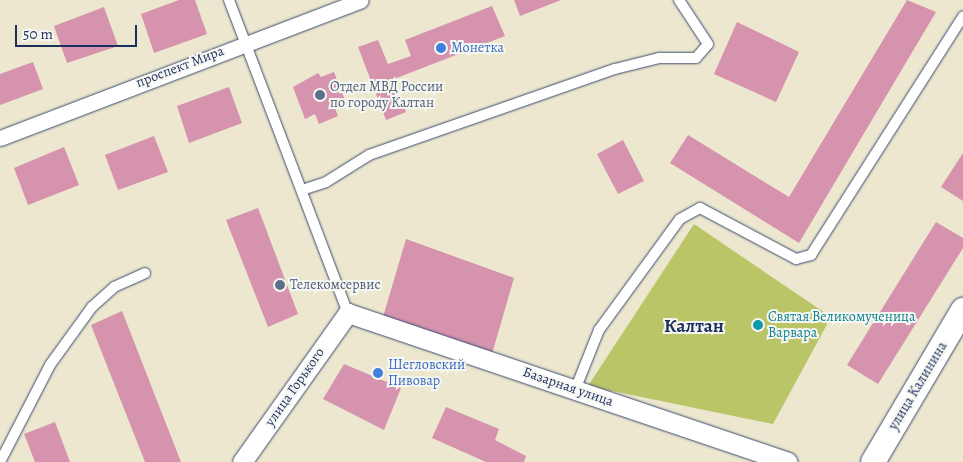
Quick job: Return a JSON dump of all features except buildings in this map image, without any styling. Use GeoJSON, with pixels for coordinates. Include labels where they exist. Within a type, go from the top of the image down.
{"type":"FeatureCollection","features":[{"type":"Feature","properties":{"kind":"street","name":"проспект Мира"},"geometry":{"type":"LineString","coordinates":[[0,138],[246,42],[361,0]]}},
{"type":"Feature","properties":{"kind":"street","name":"улица Калинина"},"geometry":{"type":"LineString","coordinates":[[873,462],[963,310]]}},
{"type":"Feature","properties":{"kind":"street","name":"Базарная улица"},"geometry":{"type":"LineString","coordinates":[[348,313],[787,462]]}},
{"type":"Feature","properties":{"kind":"street","name":"улица Горького"},"geometry":{"type":"LineString","coordinates":[[242,462],[348,313]]}},
{"type":"Feature","properties":{"kind":"lane"},"geometry":{"type":"LineString","coordinates":[[229,0],[348,313]]}},
{"type":"Feature","properties":{"kind":"lane"},"geometry":{"type":"LineString","coordinates":[[302,190],[331,180],[369,156],[596,76],[641,61],[696,58],[708,44],[679,0]]}},
{"type":"Feature","properties":{"kind":"lane"},"geometry":{"type":"LineString","coordinates":[[575,390],[599,330],[680,219],[700,208],[796,259],[811,255],[963,16]]}},
{"type":"Feature","properties":{"kind":"lane"},"geometry":{"type":"LineString","coordinates":[[0,462],[50,366],[92,307],[114,287],[145,273]]}},
{"type":"Feature","properties":{"kind":"green space"},"geometry":{"type":"Polygon","coordinates":[[[694,224],[831,317],[773,424],[588,386],[694,224]]]}},
{"type":"Feature","properties":{"kind":"place","name":"Монетка"},"geometry":{"type":"Point","coordinates":[441,48]}},
{"type":"Feature","properties":{"kind":"place","name":"Отдел МВД России по городу Калтан"},"geometry":{"type":"Point","coordinates":[320,95]}},
{"type":"Feature","properties":{"kind":"place","name":"Телекомсервис"},"geometry":{"type":"Point","coordinates":[280,285]}},
{"type":"Feature","properties":{"kind":"place","name":"Святая Великомученица Варвара"},"geometry":{"type":"Point","coordinates":[758,325]}},
{"type":"Feature","properties":{"kind":"place","name":"Шегловский Пивовар"},"geometry":{"type":"Point","coordinates":[378,373]}},
{"type":"Feature","properties":{"kind":"district","name":"Калтан"},"geometry":{"type":"Point","coordinates":[694,327]}}]}
